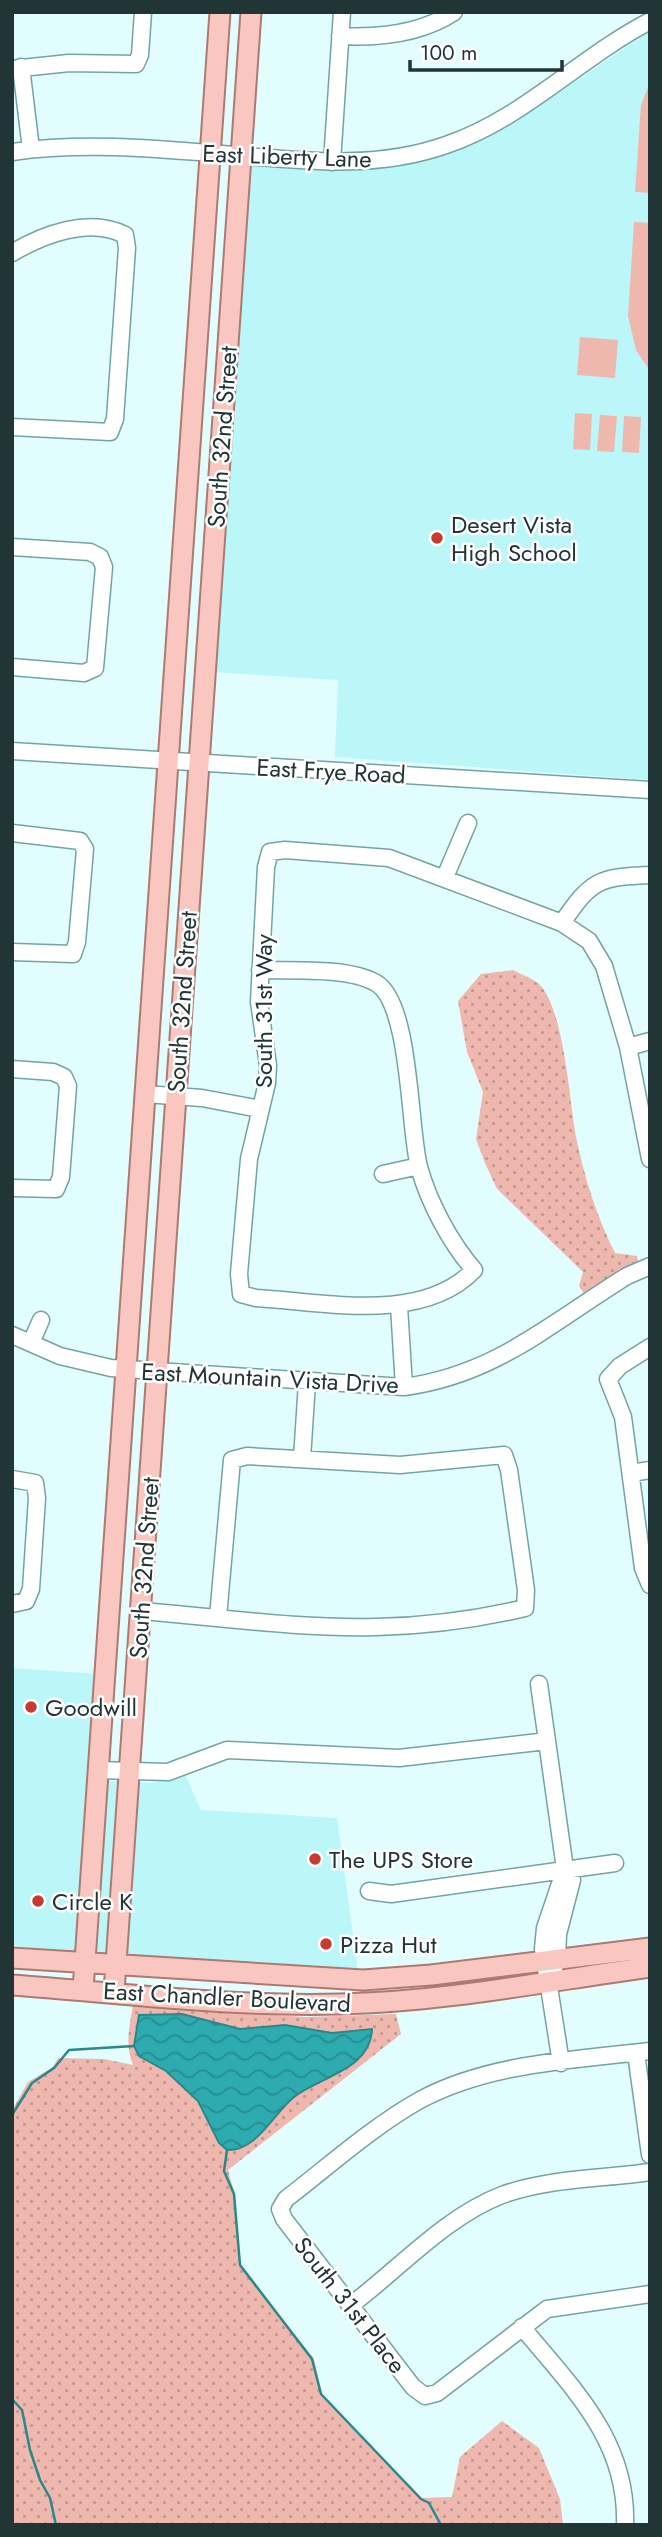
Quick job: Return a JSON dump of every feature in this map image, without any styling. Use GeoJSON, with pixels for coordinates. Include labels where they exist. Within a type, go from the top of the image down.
{"type":"FeatureCollection","features":[{"type":"Feature","properties":{"kind":"main road","name":"South 32nd Street"},"geometry":{"type":"LineString","coordinates":[[83,1990],[220,12]]}},
{"type":"Feature","properties":{"kind":"main road","name":"South 32nd Street"},"geometry":{"type":"LineString","coordinates":[[114,1992],[251,12]]}},
{"type":"Feature","properties":{"kind":"main road","name":"East Chandler Boulevard"},"geometry":{"type":"LineString","coordinates":[[12,1985],[288,2004],[340,2004],[437,1997],[550,1967],[650,1948]]}},
{"type":"Feature","properties":{"kind":"main road","name":"East Chandler Boulevard"},"geometry":{"type":"LineString","coordinates":[[12,1958],[363,1980],[550,1967],[650,1967]]}},
{"type":"Feature","properties":{"kind":"street"},"geometry":{"type":"LineString","coordinates":[[31,149],[16,68],[69,63],[136,64],[140,55],[143,12]]}},
{"type":"Feature","properties":{"kind":"street"},"geometry":{"type":"LineString","coordinates":[[332,162],[342,12]]}},
{"type":"Feature","properties":{"kind":"street"},"geometry":{"type":"LineString","coordinates":[[340,36],[392,35],[430,24],[454,12]]}},
{"type":"Feature","properties":{"kind":"street","name":"East Liberty Lane"},"geometry":{"type":"LineString","coordinates":[[12,152],[82,146],[332,162],[409,156],[465,139],[525,106],[650,21]]}},
{"type":"Feature","properties":{"kind":"street"},"geometry":{"type":"LineString","coordinates":[[12,253],[57,231],[115,230],[125,235],[127,248],[115,419],[110,432],[12,427]]}},
{"type":"Feature","properties":{"kind":"street"},"geometry":{"type":"LineString","coordinates":[[12,547],[90,552],[100,557],[104,567],[95,668],[84,673],[12,667]]}},
{"type":"Feature","properties":{"kind":"street","name":"East Frye Road"},"geometry":{"type":"LineString","coordinates":[[12,751],[650,790]]}},
{"type":"Feature","properties":{"kind":"street"},"geometry":{"type":"LineString","coordinates":[[468,823],[445,877],[562,923],[589,941],[598,954],[628,1047],[650,1159]]}},
{"type":"Feature","properties":{"kind":"street"},"geometry":{"type":"LineString","coordinates":[[12,833],[80,841],[85,849],[77,942],[73,954],[12,952]]}},
{"type":"Feature","properties":{"kind":"street","name":"South 31st Way"},"geometry":{"type":"LineString","coordinates":[[399,1306],[256,1298],[241,1294],[239,1273],[248,1159],[268,1065],[259,1002],[270,852],[285,850],[389,858],[445,877]]}},
{"type":"Feature","properties":{"kind":"street"},"geometry":{"type":"LineString","coordinates":[[562,923],[582,893],[598,882],[650,875]]}},
{"type":"Feature","properties":{"kind":"street"},"geometry":{"type":"LineString","coordinates":[[260,970],[351,975],[378,984],[391,1004],[409,1068],[419,1166],[429,1196],[461,1255],[474,1270],[458,1286],[429,1299],[399,1306],[404,1387]]}},
{"type":"Feature","properties":{"kind":"street"},"geometry":{"type":"LineString","coordinates":[[628,1047],[650,1041]]}},
{"type":"Feature","properties":{"kind":"street"},"geometry":{"type":"LineString","coordinates":[[12,1069],[53,1072],[64,1077],[68,1086],[62,1164],[55,1189],[12,1188]]}},
{"type":"Feature","properties":{"kind":"street"},"geometry":{"type":"LineString","coordinates":[[145,1094],[202,1098],[260,1109]]}},
{"type":"Feature","properties":{"kind":"street"},"geometry":{"type":"LineString","coordinates":[[383,1174],[419,1166]]}},
{"type":"Feature","properties":{"kind":"street","name":"East Mountain Vista Drive"},"geometry":{"type":"LineString","coordinates":[[12,1335],[86,1364],[125,1369],[404,1387],[452,1378],[495,1361],[626,1276],[650,1266]]}},
{"type":"Feature","properties":{"kind":"street"},"geometry":{"type":"LineString","coordinates":[[31,1343],[41,1320]]}},
{"type":"Feature","properties":{"kind":"street"},"geometry":{"type":"LineString","coordinates":[[649,1585],[643,1568],[623,1417],[608,1379],[620,1366],[650,1347]]}},
{"type":"Feature","properties":{"kind":"street"},"geometry":{"type":"LineString","coordinates":[[302,1459],[307,1382]]}},
{"type":"Feature","properties":{"kind":"street"},"geometry":{"type":"LineString","coordinates":[[141,1611],[218,1617],[379,1627],[525,1608],[526,1590],[509,1470],[504,1455],[400,1465],[247,1456],[232,1460],[218,1617]]}},
{"type":"Feature","properties":{"kind":"street"},"geometry":{"type":"LineString","coordinates":[[631,1473],[650,1470]]}},
{"type":"Feature","properties":{"kind":"street"},"geometry":{"type":"LineString","coordinates":[[12,1479],[35,1483],[37,1498],[31,1589],[19,1603]]}},
{"type":"Feature","properties":{"kind":"street"},"geometry":{"type":"LineString","coordinates":[[539,1684],[565,1869],[572,1880],[543,1940],[550,1967],[561,2063],[643,2052],[650,2155]]}},
{"type":"Feature","properties":{"kind":"street"},"geometry":{"type":"LineString","coordinates":[[97,1770],[168,1772],[227,1750],[389,1758],[547,1741]]}},
{"type":"Feature","properties":{"kind":"street"},"geometry":{"type":"LineString","coordinates":[[369,1891],[391,1894],[615,1863]]}},
{"type":"Feature","properties":{"kind":"street","name":"South 31st Place"},"geometry":{"type":"LineString","coordinates":[[522,2327],[437,2393],[425,2396],[413,2387],[284,2219],[280,2208],[286,2199],[398,2113],[422,2099],[486,2074],[561,2063]]}},
{"type":"Feature","properties":{"kind":"street"},"geometry":{"type":"LineString","coordinates":[[351,2305],[453,2224],[499,2197],[534,2187],[650,2172]]}},
{"type":"Feature","properties":{"kind":"street"},"geometry":{"type":"LineString","coordinates":[[625,2525],[621,2469],[608,2439],[522,2327],[538,2314],[557,2306],[650,2294]]}},
{"type":"Feature","properties":{"kind":"shaded area","name":"Desert Vista High School"},"geometry":{"type":"Polygon","coordinates":[[[650,31],[650,780],[335,757],[338,680],[212,672],[236,405],[232,372],[249,168],[254,164],[307,170],[369,170],[425,161],[472,145],[516,122],[650,31]]]}},
{"type":"Feature","properties":{"kind":"shaded area"},"geometry":{"type":"Polygon","coordinates":[[[650,82],[650,193],[635,192],[641,105],[650,82]]]}},
{"type":"Feature","properties":{"kind":"shaded area"},"geometry":{"type":"Polygon","coordinates":[[[634,222],[650,223],[650,371],[636,350],[628,316],[634,222]]]}},
{"type":"Feature","properties":{"kind":"shaded area"},"geometry":{"type":"Polygon","coordinates":[[[580,337],[618,340],[615,378],[577,375],[580,337]]]}},
{"type":"Feature","properties":{"kind":"shaded area"},"geometry":{"type":"Polygon","coordinates":[[[575,413],[592,414],[590,450],[573,449],[575,413]]]}},
{"type":"Feature","properties":{"kind":"shaded area"},"geometry":{"type":"Polygon","coordinates":[[[600,415],[617,416],[614,452],[597,451],[600,415]]]}},
{"type":"Feature","properties":{"kind":"shaded area"},"geometry":{"type":"Polygon","coordinates":[[[624,416],[641,417],[639,453],[622,452],[624,416]]]}},
{"type":"Feature","properties":{"kind":"shaded area"},"geometry":{"type":"Polygon","coordinates":[[[513,970],[541,986],[549,1000],[561,1037],[576,1137],[592,1196],[615,1253],[637,1256],[640,1270],[588,1300],[579,1286],[583,1272],[497,1189],[476,1139],[483,1092],[467,1052],[458,1001],[481,974],[513,970]]]}},
{"type":"Feature","properties":{"kind":"shaded area"},"geometry":{"type":"Polygon","coordinates":[[[12,1668],[98,1674],[91,1780],[153,1783],[184,1772],[201,1810],[337,1818],[358,1972],[61,1953],[12,1945],[12,1668]]]}},
{"type":"Feature","properties":{"kind":"shaded area"},"geometry":{"type":"Polygon","coordinates":[[[133,2006],[306,2017],[396,2014],[401,2034],[228,2170],[234,2192],[241,2267],[314,2359],[322,2395],[422,2498],[452,2497],[460,2457],[502,2421],[539,2448],[560,2499],[563,2525],[12,2525],[12,2110],[28,2082],[53,2067],[58,2058],[104,2059],[133,2065],[128,2043],[133,2006]]]}},
{"type":"Feature","properties":{"kind":"water"},"geometry":{"type":"Polygon","coordinates":[[[182,2014],[240,2029],[285,2025],[332,2033],[372,2029],[363,2054],[353,2063],[294,2097],[247,2145],[227,2150],[219,2143],[198,2101],[166,2071],[139,2056],[134,2046],[139,2015],[182,2014]]]}},
{"type":"Feature","properties":{"kind":"waterway"},"geometry":{"type":"LineString","coordinates":[[12,2115],[32,2083],[54,2068],[69,2050],[134,2046]]}},
{"type":"Feature","properties":{"kind":"waterway"},"geometry":{"type":"LineString","coordinates":[[227,2150],[224,2171],[234,2194],[240,2265],[312,2359],[321,2394],[421,2499],[429,2503],[441,2525]]}},
{"type":"Feature","properties":{"kind":"waterway"},"geometry":{"type":"LineString","coordinates":[[12,2399],[22,2410],[30,2450],[40,2480],[50,2498],[56,2525]]}},
{"type":"Feature","properties":{"kind":"place","name":"Desert Vista High School"},"geometry":{"type":"Point","coordinates":[437,538]}},
{"type":"Feature","properties":{"kind":"place","name":"Goodwill"},"geometry":{"type":"Point","coordinates":[31,1707]}},
{"type":"Feature","properties":{"kind":"place","name":"The UPS Store"},"geometry":{"type":"Point","coordinates":[315,1859]}},
{"type":"Feature","properties":{"kind":"place","name":"Circle K"},"geometry":{"type":"Point","coordinates":[38,1901]}},
{"type":"Feature","properties":{"kind":"place","name":"Pizza Hut"},"geometry":{"type":"Point","coordinates":[326,1944]}}]}
